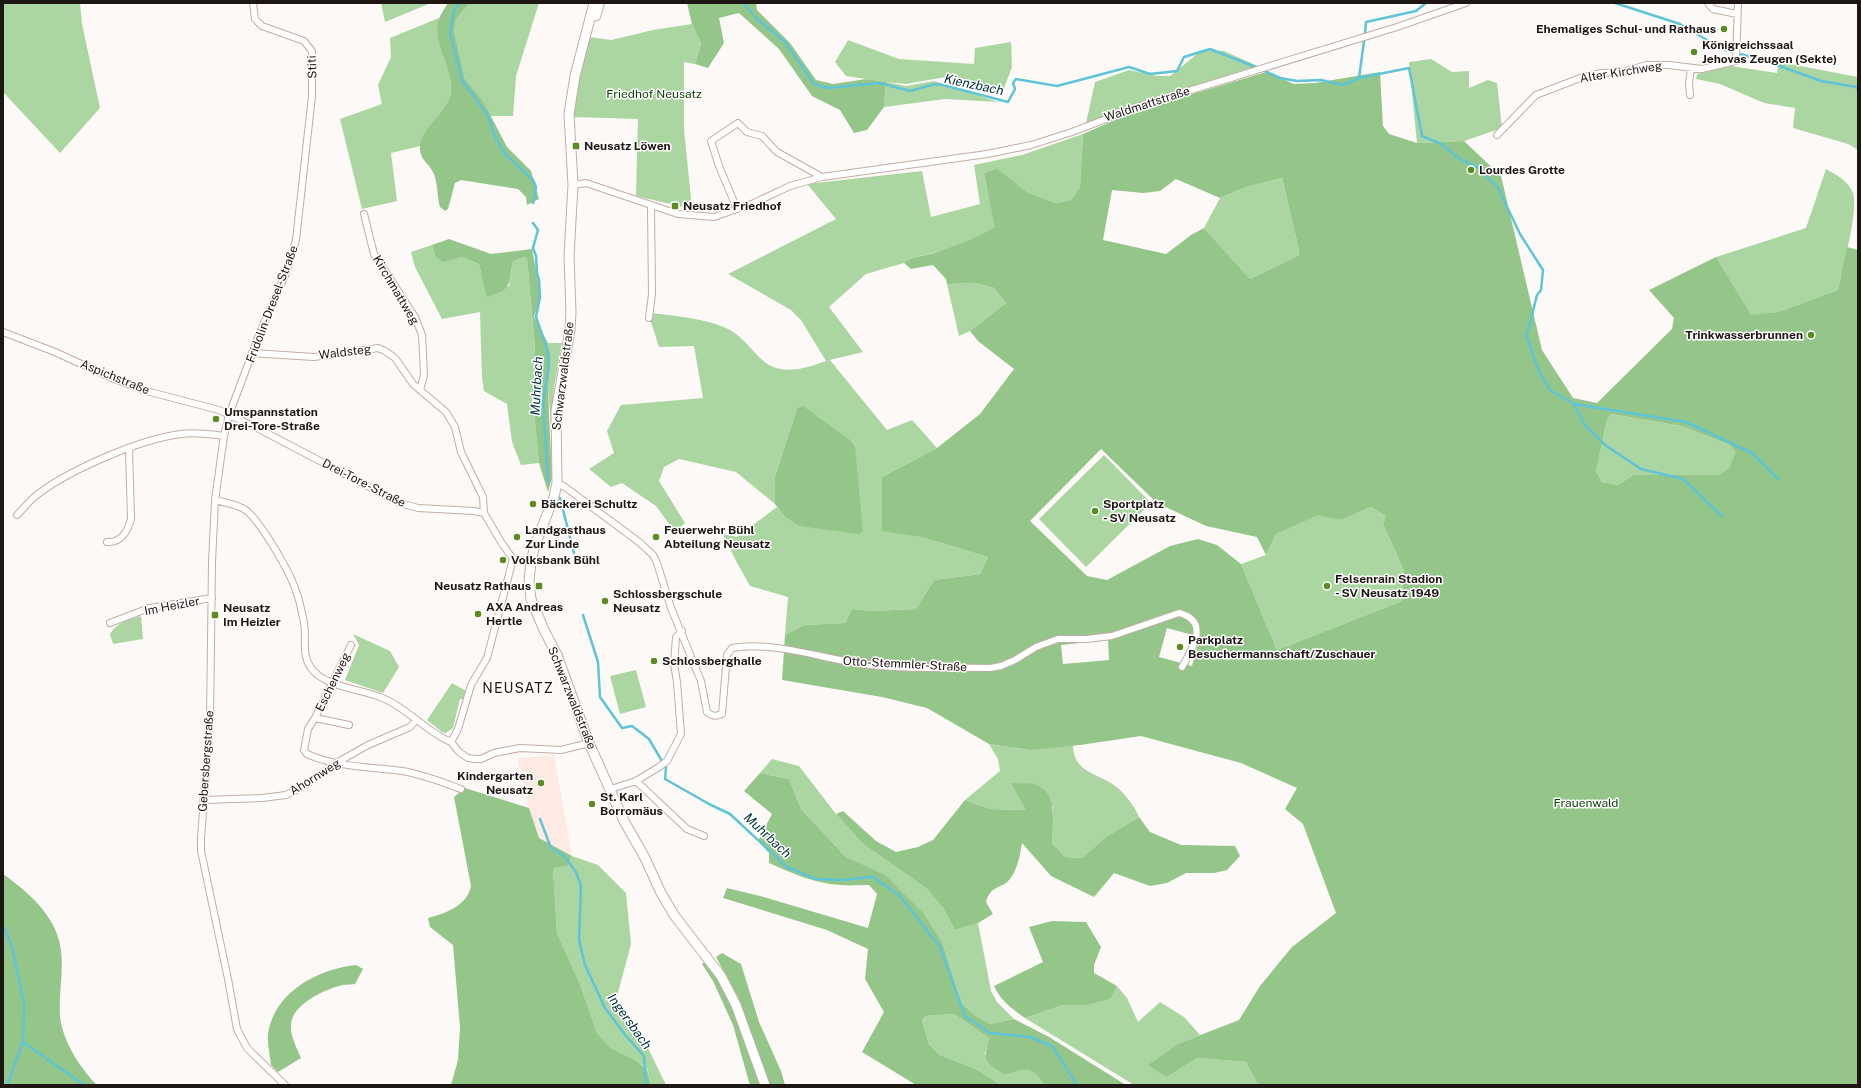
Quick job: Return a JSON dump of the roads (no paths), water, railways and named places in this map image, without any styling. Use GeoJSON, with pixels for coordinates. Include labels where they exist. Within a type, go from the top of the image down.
{"type":"FeatureCollection","features":[{"type":"Feature","properties":{"kind":"main road","name":"Schwarzwaldstraße"},"geometry":{"type":"LineString","coordinates":[[594,3],[575,76],[569,114],[573,185],[569,256],[570,330],[556,411],[557,484],[554,496],[535,545],[531,562],[529,581],[532,604],[557,655],[589,744],[611,789],[624,821],[645,858],[661,893],[674,914],[721,976],[736,1005],[765,1085]]}},
{"type":"Feature","properties":{"kind":"street","name":"Stiti"},"geometry":{"type":"LineString","coordinates":[[253,3],[255,19],[262,26],[304,41],[312,50],[312,96],[305,167]]}},
{"type":"Feature","properties":{"kind":"street","name":"Schwarzwaldstraße"},"geometry":{"type":"LineString","coordinates":[[590,18],[597,17],[601,3]]}},
{"type":"Feature","properties":{"kind":"street","name":"Waldmattstraße"},"geometry":{"type":"LineString","coordinates":[[573,185],[586,183],[651,206],[686,216],[714,217],[737,209],[790,186],[822,177],[987,154],[1031,145],[1072,132],[1146,104],[1390,30],[1466,3]]}},
{"type":"Feature","properties":{"kind":"street"},"geometry":{"type":"LineString","coordinates":[[1708,3],[1713,9],[1737,14],[1738,3]]}},
{"type":"Feature","properties":{"kind":"street","name":"Alter Kirchweg"},"geometry":{"type":"LineString","coordinates":[[1497,135],[1536,95],[1580,78],[1601,73],[1622,72],[1657,64],[1669,64],[1702,69],[1736,61],[1737,14]]}},
{"type":"Feature","properties":{"kind":"street"},"geometry":{"type":"LineString","coordinates":[[1690,95],[1689,83],[1692,68]]}},
{"type":"Feature","properties":{"kind":"street"},"geometry":{"type":"LineString","coordinates":[[737,209],[718,166],[710,141],[738,123],[747,132],[762,136],[777,152],[822,177]]}},
{"type":"Feature","properties":{"kind":"street","name":"Fridolin-Dresel-Straße"},"geometry":{"type":"LineString","coordinates":[[229,415],[252,353],[292,257],[296,240],[305,167]]}},
{"type":"Feature","properties":{"kind":"street"},"geometry":{"type":"LineString","coordinates":[[648,318],[652,294],[651,206]]}},
{"type":"Feature","properties":{"kind":"street","name":"Kirchmattweg"},"geometry":{"type":"LineString","coordinates":[[364,214],[374,254],[414,317],[422,335],[424,375],[420,390]]}},
{"type":"Feature","properties":{"kind":"street","name":"Aspichstraße"},"geometry":{"type":"LineString","coordinates":[[3,332],[55,352],[114,380],[146,391],[219,410],[229,415]]}},
{"type":"Feature","properties":{"kind":"street","name":"Waldsteg"},"geometry":{"type":"LineString","coordinates":[[252,353],[314,357],[378,348],[385,351],[395,358],[413,384],[446,412],[455,427],[461,452],[483,497],[484,513]]}},
{"type":"Feature","properties":{"kind":"street","name":"Gebersbergstraße"},"geometry":{"type":"LineString","coordinates":[[229,415],[224,436],[216,500],[212,562],[210,720],[203,800],[201,851],[228,978],[235,1025],[247,1048],[285,1085]]}},
{"type":"Feature","properties":{"kind":"street","name":"Drei-Tore-Straße"},"geometry":{"type":"LineString","coordinates":[[229,415],[400,503],[418,508],[474,511],[484,513]]}},
{"type":"Feature","properties":{"kind":"street"},"geometry":{"type":"LineString","coordinates":[[17,515],[32,500],[53,484],[90,465],[152,440],[183,433],[224,436]]}},
{"type":"Feature","properties":{"kind":"street"},"geometry":{"type":"LineString","coordinates":[[108,542],[114,543],[129,529],[131,519],[129,449]]}},
{"type":"Feature","properties":{"kind":"street","name":"Otto-Stemmler-Straße"},"geometry":{"type":"LineString","coordinates":[[557,484],[565,487],[648,549],[657,563],[671,608],[682,631],[701,681],[707,712],[716,716],[722,714],[723,709],[727,655],[732,648],[749,645],[864,664],[990,668],[1008,663],[1036,646],[1058,639],[1086,639],[1112,636],[1180,613],[1190,616],[1196,623],[1198,630],[1190,653],[1182,667]]}},
{"type":"Feature","properties":{"kind":"street"},"geometry":{"type":"LineString","coordinates":[[216,500],[237,506],[247,511],[257,523],[275,551],[296,589],[304,626],[305,655],[311,668],[318,674],[333,683],[386,699],[451,742],[459,752],[468,758],[481,759],[494,753],[520,748],[561,750],[589,744]]}},
{"type":"Feature","properties":{"kind":"street"},"geometry":{"type":"LineString","coordinates":[[484,513],[500,542],[513,559],[531,562]]}},
{"type":"Feature","properties":{"kind":"street"},"geometry":{"type":"LineString","coordinates":[[451,742],[458,728],[471,685],[487,658],[513,559]]}},
{"type":"Feature","properties":{"kind":"street","name":"Im Heizler"},"geometry":{"type":"LineString","coordinates":[[110,623],[149,608],[212,598]]}},
{"type":"Feature","properties":{"kind":"street"},"geometry":{"type":"LineString","coordinates":[[611,789],[636,781],[667,761],[680,734],[677,682],[674,664],[676,637],[682,631]]}},
{"type":"Feature","properties":{"kind":"street","name":"Eschenweg"},"geometry":{"type":"LineString","coordinates":[[338,762],[312,756],[304,750],[308,728],[315,718],[351,645]]}},
{"type":"Feature","properties":{"kind":"street","name":"Eschenweg"},"geometry":{"type":"LineString","coordinates":[[315,718],[349,725]]}},
{"type":"Feature","properties":{"kind":"street","name":"Ahornweg"},"geometry":{"type":"LineString","coordinates":[[203,800],[262,798],[286,795],[304,786],[338,762],[368,745],[410,727],[416,720]]}},
{"type":"Feature","properties":{"kind":"street"},"geometry":{"type":"LineString","coordinates":[[338,762],[403,771],[434,779],[461,789]]}},
{"type":"Feature","properties":{"kind":"street"},"geometry":{"type":"LineString","coordinates":[[636,781],[687,829],[704,836]]}},
{"type":"Feature","properties":{"kind":"waterway","name":"Muhrbach"},"geometry":{"type":"LineString","coordinates":[[460,3],[454,10],[450,33],[462,80],[488,116],[495,136],[505,154],[533,180],[536,187],[533,203]]}},
{"type":"Feature","properties":{"kind":"waterway","name":"Kienzbach"},"geometry":{"type":"LineString","coordinates":[[743,3],[753,14]]}},
{"type":"Feature","properties":{"kind":"waterway","name":"Kienzbach"},"geometry":{"type":"LineString","coordinates":[[1365,33],[1366,22],[1416,11],[1426,3]]}},
{"type":"Feature","properties":{"kind":"waterway","name":"Kienzbach"},"geometry":{"type":"LineString","coordinates":[[1615,3],[1680,24],[1722,49],[1766,61],[1821,81],[1856,87],[1858,89]]}},
{"type":"Feature","properties":{"kind":"waterway","name":"Kienzbach"},"geometry":{"type":"LineString","coordinates":[[755,17],[785,42],[814,84],[827,88],[880,83],[910,91],[935,84],[1008,102],[1015,89],[1013,83],[1016,79],[1057,86],[1129,67],[1150,74],[1177,71],[1184,57],[1210,49],[1258,68]]}},
{"type":"Feature","properties":{"kind":"waterway","name":"Kienzbach"},"geometry":{"type":"LineString","coordinates":[[1265,71],[1280,78],[1297,81],[1321,80],[1343,85],[1359,78],[1364,41]]}},
{"type":"Feature","properties":{"kind":"waterway"},"geometry":{"type":"LineString","coordinates":[[1359,78],[1409,68],[1422,136],[1441,144],[1460,159],[1479,168],[1498,188],[1520,234],[1543,270],[1541,290],[1537,295],[1526,335],[1540,374],[1550,390],[1574,404],[1686,422],[1752,453],[1778,479]]}},
{"type":"Feature","properties":{"kind":"waterway","name":"Muhrbach"},"geometry":{"type":"LineString","coordinates":[[533,223],[538,230],[533,248],[536,256],[540,297],[536,317],[547,349],[549,368],[543,400],[548,482]]}},
{"type":"Feature","properties":{"kind":"waterway"},"geometry":{"type":"LineString","coordinates":[[1574,405],[1585,425],[1605,445],[1641,469],[1683,479],[1722,516]]}},
{"type":"Feature","properties":{"kind":"waterway","name":"Muhrbach"},"geometry":{"type":"LineString","coordinates":[[560,498],[574,553]]}},
{"type":"Feature","properties":{"kind":"waterway","name":"Muhrbach"},"geometry":{"type":"LineString","coordinates":[[583,615],[598,662],[600,697],[622,728],[632,726],[649,739],[666,768],[665,779],[730,814],[787,867],[816,879],[843,880],[873,877],[899,895],[940,947],[965,1016],[990,1033],[1030,1037],[1052,1046],[1077,1085]]}},
{"type":"Feature","properties":{"kind":"waterway","name":"Ingersbach"},"geometry":{"type":"LineString","coordinates":[[540,819],[551,848],[564,856],[576,872],[581,886],[579,940],[585,965],[605,1008],[626,1036],[644,1056],[646,1085]]}},
{"type":"Feature","properties":{"kind":"waterway"},"geometry":{"type":"LineString","coordinates":[[3,925],[12,947],[24,1004],[23,1042],[84,1085]]}},
{"type":"Feature","properties":{"kind":"waterway"},"geometry":{"type":"LineString","coordinates":[[7,1085],[23,1042]]}},
{"type":"Feature","properties":{"kind":"place","name":"Ehemaliges Schul- und Rathaus"},"geometry":{"type":"Point","coordinates":[1724,29]}},
{"type":"Feature","properties":{"kind":"place","name":"Königreichssaal Jehovas Zeugen (Sekte)"},"geometry":{"type":"Point","coordinates":[1694,52]}},
{"type":"Feature","properties":{"kind":"place","name":"Neusatz Löwen"},"geometry":{"type":"Point","coordinates":[576,146]}},
{"type":"Feature","properties":{"kind":"place","name":"Lourdes Grotte"},"geometry":{"type":"Point","coordinates":[1471,170]}},
{"type":"Feature","properties":{"kind":"place","name":"Neusatz Friedhof"},"geometry":{"type":"Point","coordinates":[675,206]}},
{"type":"Feature","properties":{"kind":"place","name":"Trinkwasserbrunnen"},"geometry":{"type":"Point","coordinates":[1811,335]}},
{"type":"Feature","properties":{"kind":"place","name":"Umspannstation Drei-Tore-Straße"},"geometry":{"type":"Point","coordinates":[216,419]}},
{"type":"Feature","properties":{"kind":"place","name":"Bäckerei Schultz"},"geometry":{"type":"Point","coordinates":[533,504]}},
{"type":"Feature","properties":{"kind":"place","name":"Sportplatz - SV Neusatz"},"geometry":{"type":"Point","coordinates":[1095,511]}},
{"type":"Feature","properties":{"kind":"place","name":"Landgasthaus Zur Linde"},"geometry":{"type":"Point","coordinates":[517,537]}},
{"type":"Feature","properties":{"kind":"place","name":"Feuerwehr Bühl Abteilung Neusatz"},"geometry":{"type":"Point","coordinates":[656,537]}},
{"type":"Feature","properties":{"kind":"place","name":"Volksbank Bühl"},"geometry":{"type":"Point","coordinates":[503,560]}},
{"type":"Feature","properties":{"kind":"place","name":"Neusatz Rathaus"},"geometry":{"type":"Point","coordinates":[539,586]}},
{"type":"Feature","properties":{"kind":"place","name":"Felsenrain Stadion - SV Neusatz 1949"},"geometry":{"type":"Point","coordinates":[1327,586]}},
{"type":"Feature","properties":{"kind":"place","name":"Schlossbergschule Neusatz"},"geometry":{"type":"Point","coordinates":[605,601]}},
{"type":"Feature","properties":{"kind":"place","name":"AXA Andreas Hertle"},"geometry":{"type":"Point","coordinates":[478,614]}},
{"type":"Feature","properties":{"kind":"place","name":"Neusatz Im Heizler"},"geometry":{"type":"Point","coordinates":[215,615]}},
{"type":"Feature","properties":{"kind":"place","name":"Parkplatz Besuchermannschaft/Zuschauer"},"geometry":{"type":"Point","coordinates":[1180,647]}},
{"type":"Feature","properties":{"kind":"place","name":"Schlossberghalle"},"geometry":{"type":"Point","coordinates":[654,661]}},
{"type":"Feature","properties":{"kind":"place","name":"Kindergarten Neusatz"},"geometry":{"type":"Point","coordinates":[541,783]}},
{"type":"Feature","properties":{"kind":"place","name":"St. Karl Borromäus"},"geometry":{"type":"Point","coordinates":[592,804]}},
{"type":"Feature","properties":{"kind":"district","name":"NEUSATZ"},"geometry":{"type":"Point","coordinates":[518,688]}},
{"type":"Feature","properties":{"kind":"park label","name":"Friedhof Neusatz"},"geometry":{"type":"Point","coordinates":[654,94]}},
{"type":"Feature","properties":{"kind":"park label","name":"Frauenwald"},"geometry":{"type":"Point","coordinates":[1586,803]}}]}
